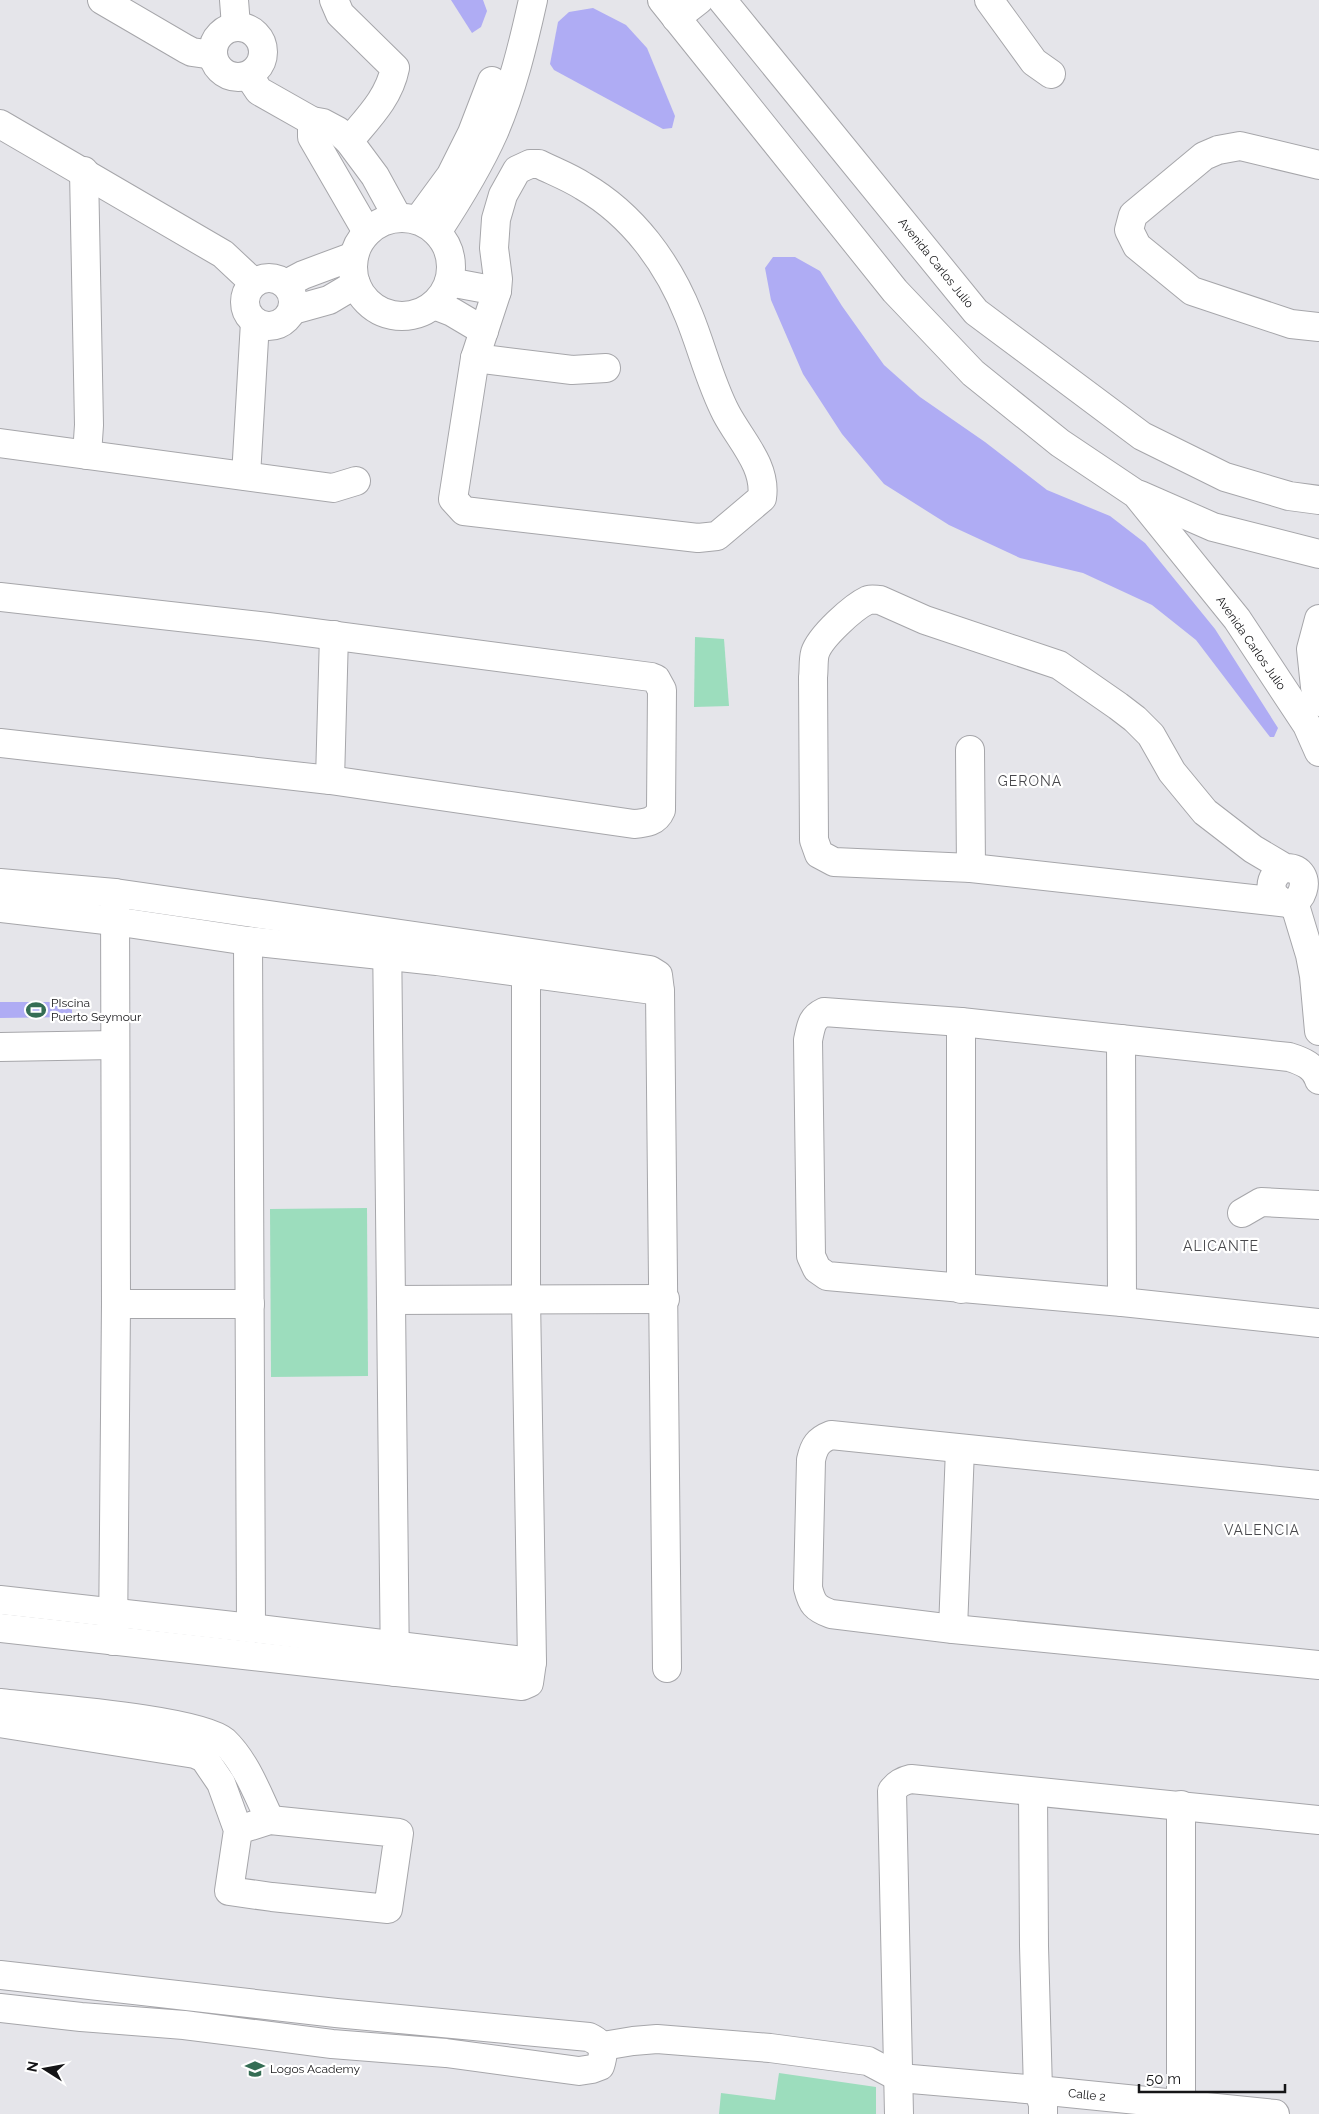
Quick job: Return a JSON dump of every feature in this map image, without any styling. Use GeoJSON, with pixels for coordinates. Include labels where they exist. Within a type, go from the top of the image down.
{"type":"FeatureCollection","features":[{"type":"Feature","properties":{"kind":"street"},"geometry":{"type":"LineString","coordinates":[[102,0],[192,52],[213,54]]}},
{"type":"Feature","properties":{"kind":"street"},"geometry":{"type":"LineString","coordinates":[[334,0],[340,14],[395,68],[392,84],[376,110],[349,141]]}},
{"type":"Feature","properties":{"kind":"street"},"geometry":{"type":"LineString","coordinates":[[418,223],[452,175],[472,133],[498,66],[514,0]]}},
{"type":"Feature","properties":{"kind":"street"},"geometry":{"type":"LineString","coordinates":[[249,76],[259,91],[312,121],[323,123],[338,131],[349,141],[375,176],[418,223],[445,243],[450,256],[449,282],[443,294],[434,304],[421,313],[405,316],[390,315],[376,309],[364,298],[356,284],[353,271],[354,256],[367,232],[386,220],[418,223],[468,186],[494,132],[518,61],[534,0]]}},
{"type":"Feature","properties":{"kind":"street"},"geometry":{"type":"LineString","coordinates":[[669,9],[699,0]]}},
{"type":"Feature","properties":{"kind":"street","name":"Avenida Carlos Julio"},"geometry":{"type":"LineString","coordinates":[[722,0],[976,312],[1142,436],[1226,477],[1289,496],[1319,500]]}},
{"type":"Feature","properties":{"kind":"street"},"geometry":{"type":"LineString","coordinates":[[989,0],[1034,62],[1051,74]]}},
{"type":"Feature","properties":{"kind":"street","name":"Avenida Carlos Julio"},"geometry":{"type":"LineString","coordinates":[[669,9],[895,292],[973,373],[1060,443],[1136,494],[1213,526],[1319,554]]}},
{"type":"Feature","properties":{"kind":"street"},"geometry":{"type":"LineString","coordinates":[[235,13],[260,38],[264,55],[261,63],[249,76],[241,78],[225,74],[215,62],[213,54],[216,39],[235,13]]}},
{"type":"Feature","properties":{"kind":"street"},"geometry":{"type":"LineString","coordinates":[[312,121],[312,137],[367,232]]}},
{"type":"Feature","properties":{"kind":"street"},"geometry":{"type":"LineString","coordinates":[[0,124],[84,171],[223,254],[254,283]]}},
{"type":"Feature","properties":{"kind":"street"},"geometry":{"type":"LineString","coordinates":[[1319,164],[1240,146],[1218,150],[1204,156],[1133,216],[1129,230],[1136,246],[1192,291],[1291,324],[1319,327]]}},
{"type":"Feature","properties":{"kind":"street"},"geometry":{"type":"LineString","coordinates":[[530,164],[538,164],[584,186],[631,222],[663,263],[689,315],[726,412],[761,472],[764,486],[762,498],[717,536],[698,538],[464,510],[453,499],[475,358],[497,291],[498,279],[494,248],[496,219],[503,195],[517,170],[530,164]]}},
{"type":"Feature","properties":{"kind":"street"},"geometry":{"type":"LineString","coordinates":[[84,171],[89,425],[87,455]]}},
{"type":"Feature","properties":{"kind":"street"},"geometry":{"type":"LineString","coordinates":[[290,297],[279,280],[262,279],[254,283],[247,292],[245,303],[248,314],[255,322],[266,327],[277,326],[287,320],[290,297],[303,274],[354,256]]}},
{"type":"Feature","properties":{"kind":"street"},"geometry":{"type":"LineString","coordinates":[[449,282],[497,291]]}},
{"type":"Feature","properties":{"kind":"street"},"geometry":{"type":"LineString","coordinates":[[290,297],[329,300],[356,284]]}},
{"type":"Feature","properties":{"kind":"street"},"geometry":{"type":"LineString","coordinates":[[434,304],[484,330]]}},
{"type":"Feature","properties":{"kind":"street"},"geometry":{"type":"LineString","coordinates":[[246,476],[255,322]]}},
{"type":"Feature","properties":{"kind":"street"},"geometry":{"type":"LineString","coordinates":[[475,358],[572,370],[606,368]]}},
{"type":"Feature","properties":{"kind":"street"},"geometry":{"type":"LineString","coordinates":[[0,443],[334,488],[356,481]]}},
{"type":"Feature","properties":{"kind":"street","name":"Avenida Carlos Julio"},"geometry":{"type":"LineString","coordinates":[[1136,494],[1237,619],[1307,725],[1319,752]]}},
{"type":"Feature","properties":{"kind":"street"},"geometry":{"type":"LineString","coordinates":[[0,597],[334,635],[656,679],[662,690],[661,810],[652,821],[634,824],[330,780],[0,743]]}},
{"type":"Feature","properties":{"kind":"street"},"geometry":{"type":"LineString","coordinates":[[1301,887],[834,862],[819,854],[814,840],[815,653],[823,639],[849,614],[869,600],[880,600],[925,620],[1059,665],[1118,706],[1151,736],[1172,772],[1205,812],[1301,887],[1319,1031]]}},
{"type":"Feature","properties":{"kind":"street"},"geometry":{"type":"LineString","coordinates":[[1319,619],[1311,649],[1319,702]]}},
{"type":"Feature","properties":{"kind":"street"},"geometry":{"type":"LineString","coordinates":[[330,780],[334,635]]}},
{"type":"Feature","properties":{"kind":"street"},"geometry":{"type":"LineString","coordinates":[[1284,689],[1291,682],[1314,672]]}},
{"type":"Feature","properties":{"kind":"street"},"geometry":{"type":"LineString","coordinates":[[970,750],[971,868]]}},
{"type":"Feature","properties":{"kind":"street"},"geometry":{"type":"LineString","coordinates":[[0,883],[116,893],[387,945],[437,961],[660,991]]}},
{"type":"Feature","properties":{"kind":"street"},"geometry":{"type":"LineString","coordinates":[[113,1641],[116,1304],[114,921],[116,893]]}},
{"type":"Feature","properties":{"kind":"street"},"geometry":{"type":"LineString","coordinates":[[0,908],[114,921],[248,941],[387,945],[557,956],[650,970],[658,975],[660,991],[665,1299],[667,1668]]}},
{"type":"Feature","properties":{"kind":"street"},"geometry":{"type":"LineString","coordinates":[[248,941],[251,1628]]}},
{"type":"Feature","properties":{"kind":"street"},"geometry":{"type":"LineString","coordinates":[[387,945],[395,1659]]}},
{"type":"Feature","properties":{"kind":"street"},"geometry":{"type":"LineString","coordinates":[[0,1600],[251,1628],[522,1686],[529,1683],[531,1680],[532,1662],[526,1298],[526,972]]}},
{"type":"Feature","properties":{"kind":"street"},"geometry":{"type":"LineString","coordinates":[[1319,1080],[1308,1065],[1289,1057],[961,1022],[824,1012],[817,1015],[812,1022],[808,1040],[811,1256],[817,1269],[827,1276],[1122,1302],[1319,1323]]}},
{"type":"Feature","properties":{"kind":"street"},"geometry":{"type":"LineString","coordinates":[[961,1022],[961,1289]]}},
{"type":"Feature","properties":{"kind":"street"},"geometry":{"type":"LineString","coordinates":[[1121,1039],[1122,1302]]}},
{"type":"Feature","properties":{"kind":"street"},"geometry":{"type":"LineString","coordinates":[[0,1047],[115,1045]]}},
{"type":"Feature","properties":{"kind":"street"},"geometry":{"type":"LineString","coordinates":[[1242,1213],[1261,1202],[1319,1205]]}},
{"type":"Feature","properties":{"kind":"street"},"geometry":{"type":"LineString","coordinates":[[391,1300],[526,1298],[665,1299]]}},
{"type":"Feature","properties":{"kind":"street"},"geometry":{"type":"LineString","coordinates":[[116,1304],[250,1304]]}},
{"type":"Feature","properties":{"kind":"street"},"geometry":{"type":"LineString","coordinates":[[1319,1485],[831,1435],[822,1438],[813,1448],[811,1460],[808,1588],[811,1599],[819,1609],[831,1614],[953,1629],[1319,1665]]}},
{"type":"Feature","properties":{"kind":"street"},"geometry":{"type":"LineString","coordinates":[[953,1629],[960,1449]]}},
{"type":"Feature","properties":{"kind":"street"},"geometry":{"type":"LineString","coordinates":[[0,1628],[113,1641],[395,1659]]}},
{"type":"Feature","properties":{"kind":"street"},"geometry":{"type":"LineString","coordinates":[[0,1703],[167,1724],[212,1735],[222,1740],[243,1765],[270,1820]]}},
{"type":"Feature","properties":{"kind":"street"},"geometry":{"type":"LineString","coordinates":[[0,1723],[195,1754],[204,1758],[221,1783],[238,1830],[229,1891],[272,1898],[388,1909],[398,1833],[270,1820],[238,1830]]}},
{"type":"Feature","properties":{"kind":"street"},"geometry":{"type":"LineString","coordinates":[[900,2114],[892,1791],[903,1781],[910,1779],[1319,1820]]}},
{"type":"Feature","properties":{"kind":"street"},"geometry":{"type":"LineString","coordinates":[[1033,1792],[1034,1946],[1041,2102]]}},
{"type":"Feature","properties":{"kind":"street"},"geometry":{"type":"LineString","coordinates":[[1181,1805],[1181,2105]]}},
{"type":"Feature","properties":{"kind":"street"},"geometry":{"type":"LineString","coordinates":[[0,1975],[336,2013],[589,2037],[598,2041],[602,2046],[604,2054],[600,2066],[579,2071],[446,2053],[332,2044],[184,2025],[81,2017],[0,2008]]}},
{"type":"Feature","properties":{"kind":"street"},"geometry":{"type":"LineString","coordinates":[[184,2025],[186,1995]]}},
{"type":"Feature","properties":{"kind":"street"},"geometry":{"type":"LineString","coordinates":[[332,2044],[336,2013]]}},
{"type":"Feature","properties":{"kind":"street"},"geometry":{"type":"LineString","coordinates":[[562,2069],[566,2034]]}},
{"type":"Feature","properties":{"kind":"street"},"geometry":{"type":"LineString","coordinates":[[602,2046],[633,2041],[657,2040],[770,2048],[868,2061],[900,2078]]}},
{"type":"Feature","properties":{"kind":"street","name":"Calle 2"},"geometry":{"type":"LineString","coordinates":[[900,2078],[1041,2102],[1181,2105],[1275,2114]]}},
{"type":"Feature","properties":{"kind":"green space"},"geometry":{"type":"Polygon","coordinates":[[[695,637],[724,639],[729,706],[694,707],[695,637]]]}},
{"type":"Feature","properties":{"kind":"green space"},"geometry":{"type":"Polygon","coordinates":[[[367,1208],[368,1376],[271,1377],[270,1209],[367,1208]]]}},
{"type":"Feature","properties":{"kind":"green space"},"geometry":{"type":"Polygon","coordinates":[[[779,2073],[876,2087],[876,2114],[719,2114],[721,2093],[775,2100],[779,2073]]]}},
{"type":"Feature","properties":{"kind":"shaded area"},"geometry":{"type":"Polygon","coordinates":[[[451,0],[483,0],[487,11],[481,27],[472,33],[451,0]]]}},
{"type":"Feature","properties":{"kind":"shaded area"},"geometry":{"type":"Polygon","coordinates":[[[593,8],[626,25],[647,48],[675,116],[672,128],[663,129],[554,70],[550,64],[558,22],[569,12],[593,8]]]}},
{"type":"Feature","properties":{"kind":"shaded area"},"geometry":{"type":"Polygon","coordinates":[[[773,257],[795,257],[820,271],[842,306],[884,365],[920,397],[985,442],[1047,490],[1110,516],[1145,543],[1215,629],[1278,728],[1274,737],[1270,737],[1196,640],[1152,605],[1083,573],[1020,558],[949,525],[884,484],[842,434],[803,374],[771,300],[765,268],[773,257]]]}},
{"type":"Feature","properties":{"kind":"shaded area","name":"PIscina Puerto Seymour"},"geometry":{"type":"Polygon","coordinates":[[[0,1002],[72,1002],[72,1017],[0,1018],[0,1002]]]}},
{"type":"Feature","properties":{"kind":"place","name":"PIscina Puerto Seymour"},"geometry":{"type":"Point","coordinates":[36,1010]}},
{"type":"Feature","properties":{"kind":"place","name":"Logos Academy"},"geometry":{"type":"Point","coordinates":[255,2069]}},
{"type":"Feature","properties":{"kind":"district","name":"GERONA"},"geometry":{"type":"Point","coordinates":[1030,781]}},
{"type":"Feature","properties":{"kind":"district","name":"ALICANTE"},"geometry":{"type":"Point","coordinates":[1221,1246]}},
{"type":"Feature","properties":{"kind":"district","name":"VALENCIA"},"geometry":{"type":"Point","coordinates":[1262,1530]}}]}
